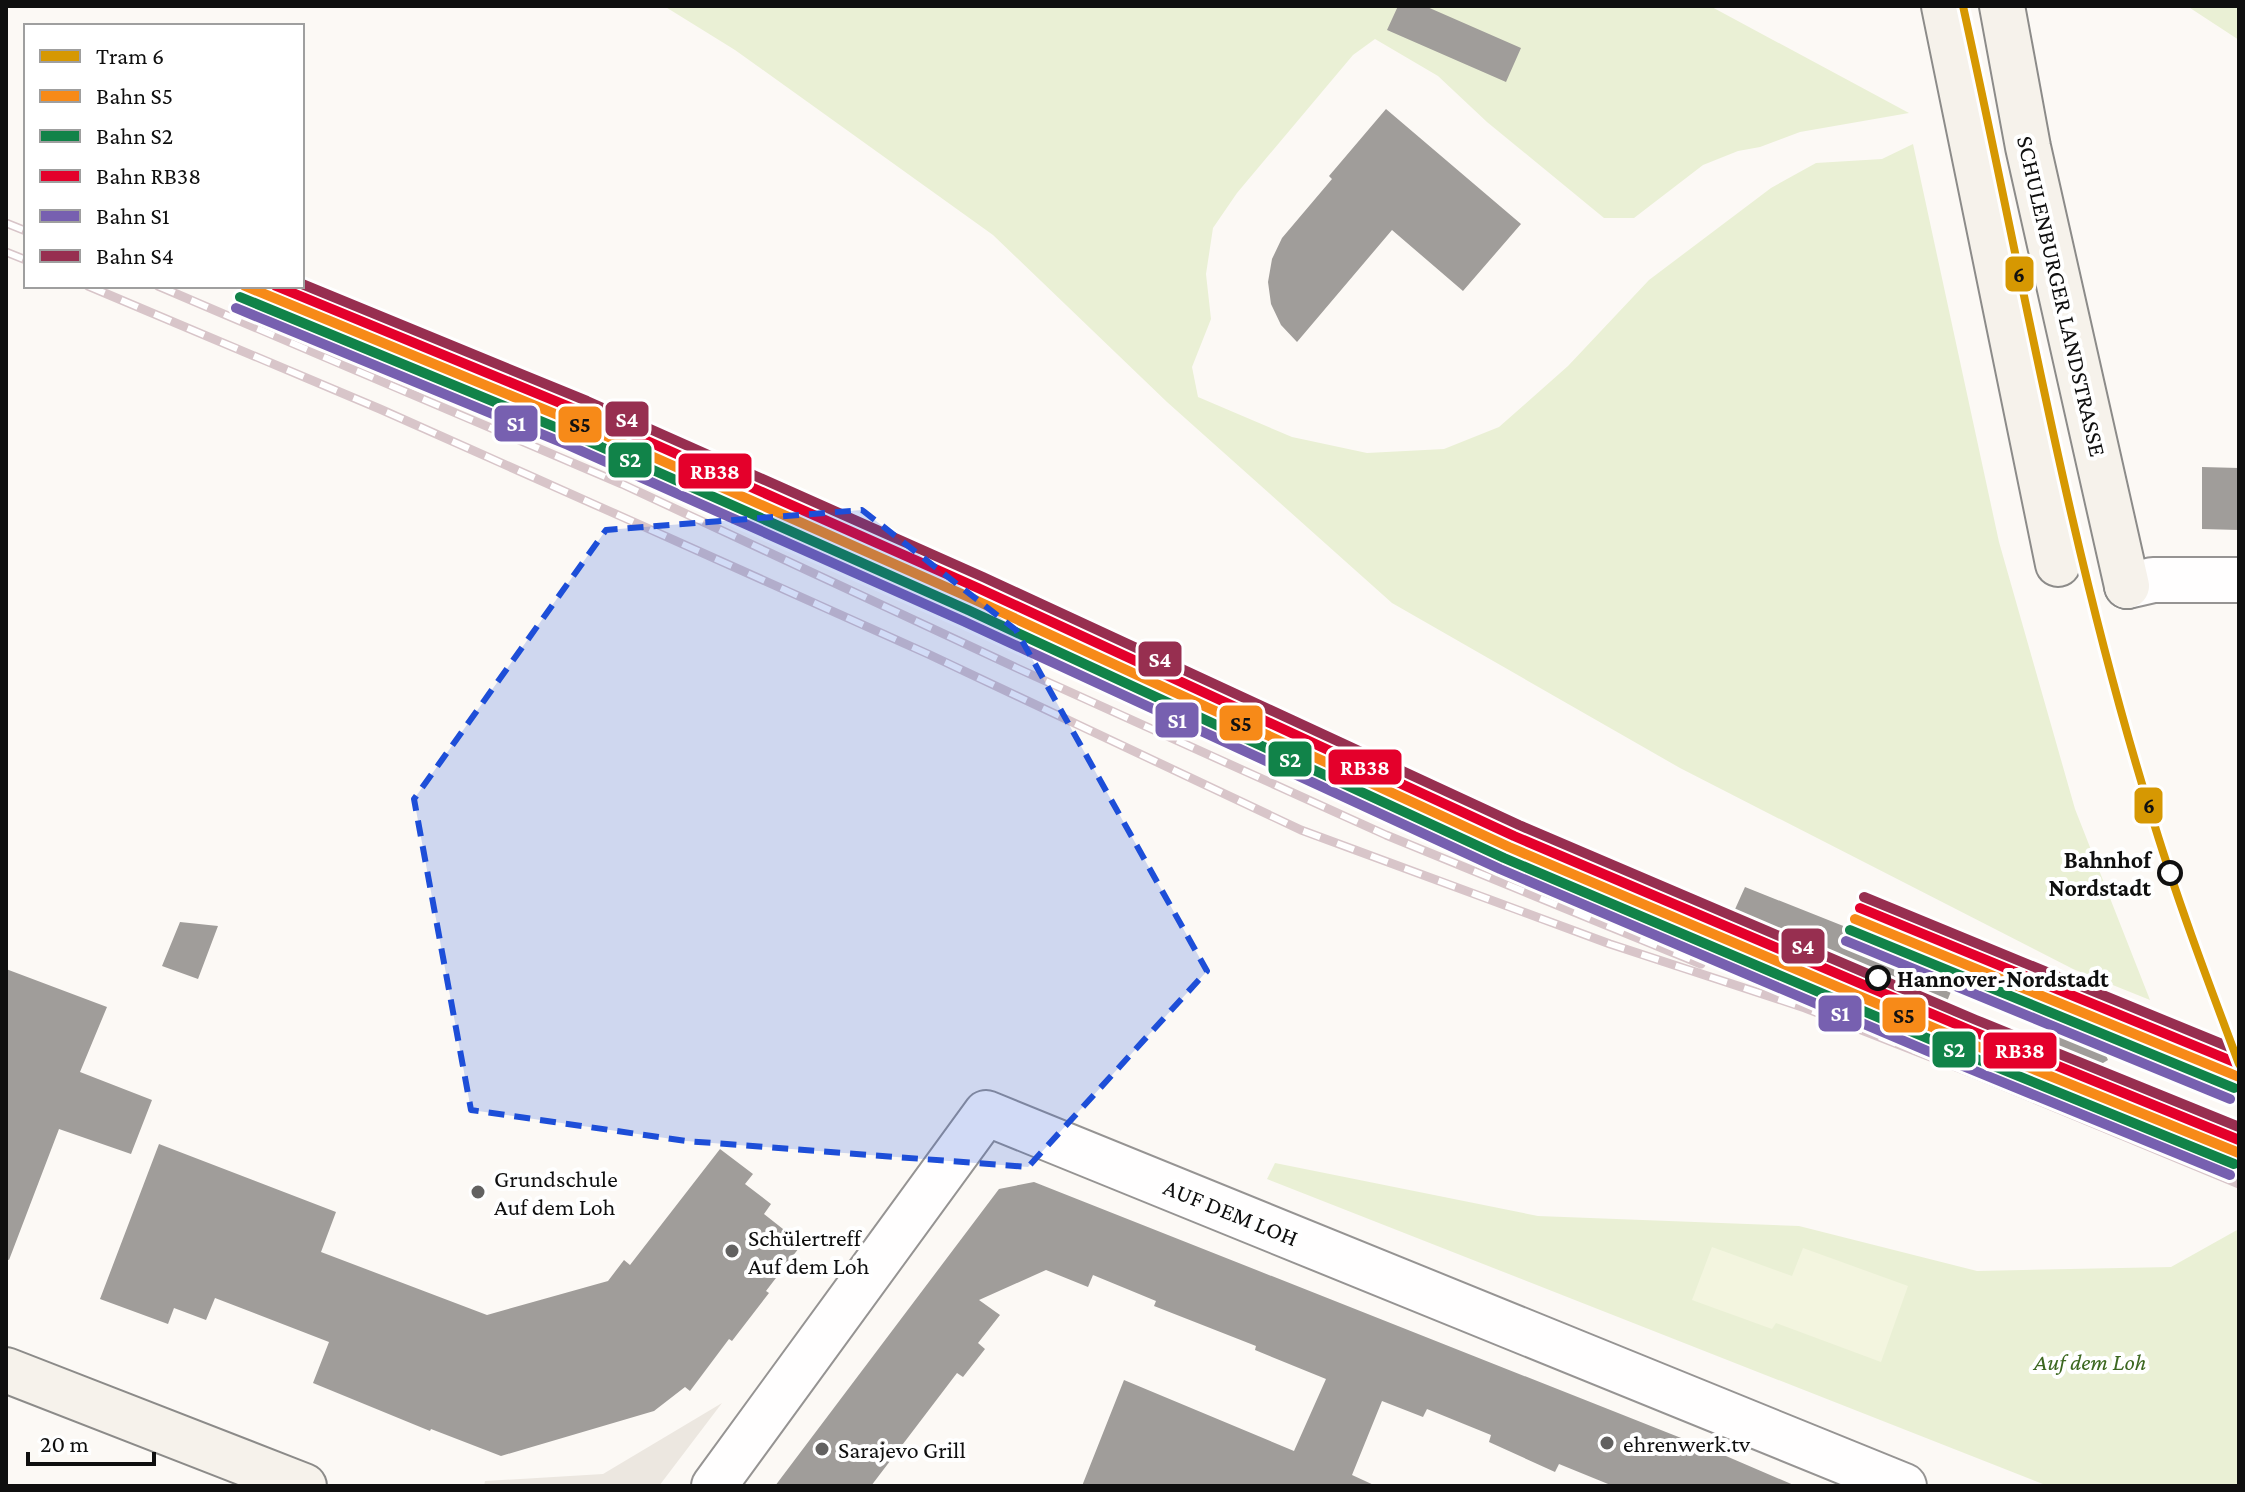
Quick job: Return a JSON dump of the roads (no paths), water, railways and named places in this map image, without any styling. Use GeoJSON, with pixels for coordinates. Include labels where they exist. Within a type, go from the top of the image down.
{"type":"FeatureCollection","features":[{"type":"Feature","properties":{"kind":"main road"},"geometry":{"type":"LineString","coordinates":[[1944,6],[2058,564]]}},
{"type":"Feature","properties":{"kind":"main road","name":"SCHULENBURGER LANDSTRASSE"},"geometry":{"type":"LineString","coordinates":[[2002,6],[2028,147],[2127,586]]}},
{"type":"Feature","properties":{"kind":"main road"},"geometry":{"type":"LineString","coordinates":[[6,1370],[304,1486]]}},
{"type":"Feature","properties":{"kind":"street"},"geometry":{"type":"LineString","coordinates":[[2127,586],[2153,580],[2239,580]]}},
{"type":"Feature","properties":{"kind":"street","name":"AUF DEM LOH"},"geometry":{"type":"LineString","coordinates":[[714,1486],[986,1113],[1904,1486]]}},
{"type":"Feature","properties":{"kind":"railway"},"geometry":{"type":"LineString","coordinates":[[6,223],[24,230]]}},
{"type":"Feature","properties":{"kind":"railway"},"geometry":{"type":"LineString","coordinates":[[6,252],[24,259]]}},
{"type":"Feature","properties":{"kind":"railway"},"geometry":{"type":"LineString","coordinates":[[93,288],[380,409],[928,654],[1301,830],[1610,944],[1805,1008],[2239,1184]]}},
{"type":"Feature","properties":{"kind":"railway"},"geometry":{"type":"LineString","coordinates":[[163,288],[622,484],[1386,835],[1701,964]]}},
{"type":"Feature","properties":{"kind":"tram line","name":"6"},"geometry":{"type":"LineString","coordinates":[[1963,6],[2094,609],[2159,840],[2239,1064]]}},
{"type":"Feature","properties":{"kind":"rail line","name":"S4"},"geometry":{"type":"LineString","coordinates":[[304,285],[587,401],[983,577],[1519,825],[1976,1020],[2239,1127]]}},
{"type":"Feature","properties":{"kind":"rail line","name":"S5"},"geometry":{"type":"LineString","coordinates":[[250,288],[577,423],[973,599],[1509,847],[1967,1042],[2239,1153]]}},
{"type":"Feature","properties":{"kind":"rail line","name":"RB38"},"geometry":{"type":"LineString","coordinates":[[281,288],[582,412],[978,588],[1514,836],[1972,1031],[2239,1140]]}},
{"type":"Feature","properties":{"kind":"rail line","name":"S2"},"geometry":{"type":"LineString","coordinates":[[240,297],[572,434],[968,610],[1504,858],[1962,1053],[2234,1164]]}},
{"type":"Feature","properties":{"kind":"rail line","name":"S1"},"geometry":{"type":"LineString","coordinates":[[236,308],[568,445],[963,621],[1500,869],[1958,1064],[2230,1175]]}},
{"type":"Feature","properties":{"kind":"rail line","name":"S4"},"geometry":{"type":"LineString","coordinates":[[1864,897],[2239,1051]]}},
{"type":"Feature","properties":{"kind":"rail line","name":"RB38"},"geometry":{"type":"LineString","coordinates":[[1860,908],[2239,1064]]}},
{"type":"Feature","properties":{"kind":"rail line","name":"S5"},"geometry":{"type":"LineString","coordinates":[[1855,919],[2239,1077]]}},
{"type":"Feature","properties":{"kind":"rail line","name":"S2"},"geometry":{"type":"LineString","coordinates":[[1850,930],[2234,1088]]}},
{"type":"Feature","properties":{"kind":"rail line","name":"S1"},"geometry":{"type":"LineString","coordinates":[[1846,941],[2230,1099]]}},
{"type":"Feature","properties":{"kind":"place","name":"Bahnhof Nordstadt"},"geometry":{"type":"Point","coordinates":[2170,873]}},
{"type":"Feature","properties":{"kind":"place","name":"Hannover-Nordstadt"},"geometry":{"type":"Point","coordinates":[1878,978]}},
{"type":"Feature","properties":{"kind":"place","name":"Grundschule Auf dem Loh"},"geometry":{"type":"Point","coordinates":[478,1192]}},
{"type":"Feature","properties":{"kind":"place","name":"Schülertreff Auf dem Loh"},"geometry":{"type":"Point","coordinates":[732,1251]}},
{"type":"Feature","properties":{"kind":"place","name":"ehrenwerk.tv"},"geometry":{"type":"Point","coordinates":[1607,1443]}},
{"type":"Feature","properties":{"kind":"place","name":"Sarajevo Grill"},"geometry":{"type":"Point","coordinates":[822,1449]}},
{"type":"Feature","properties":{"kind":"park label","name":"Auf dem Loh"},"geometry":{"type":"Point","coordinates":[2090,1361]}}]}
